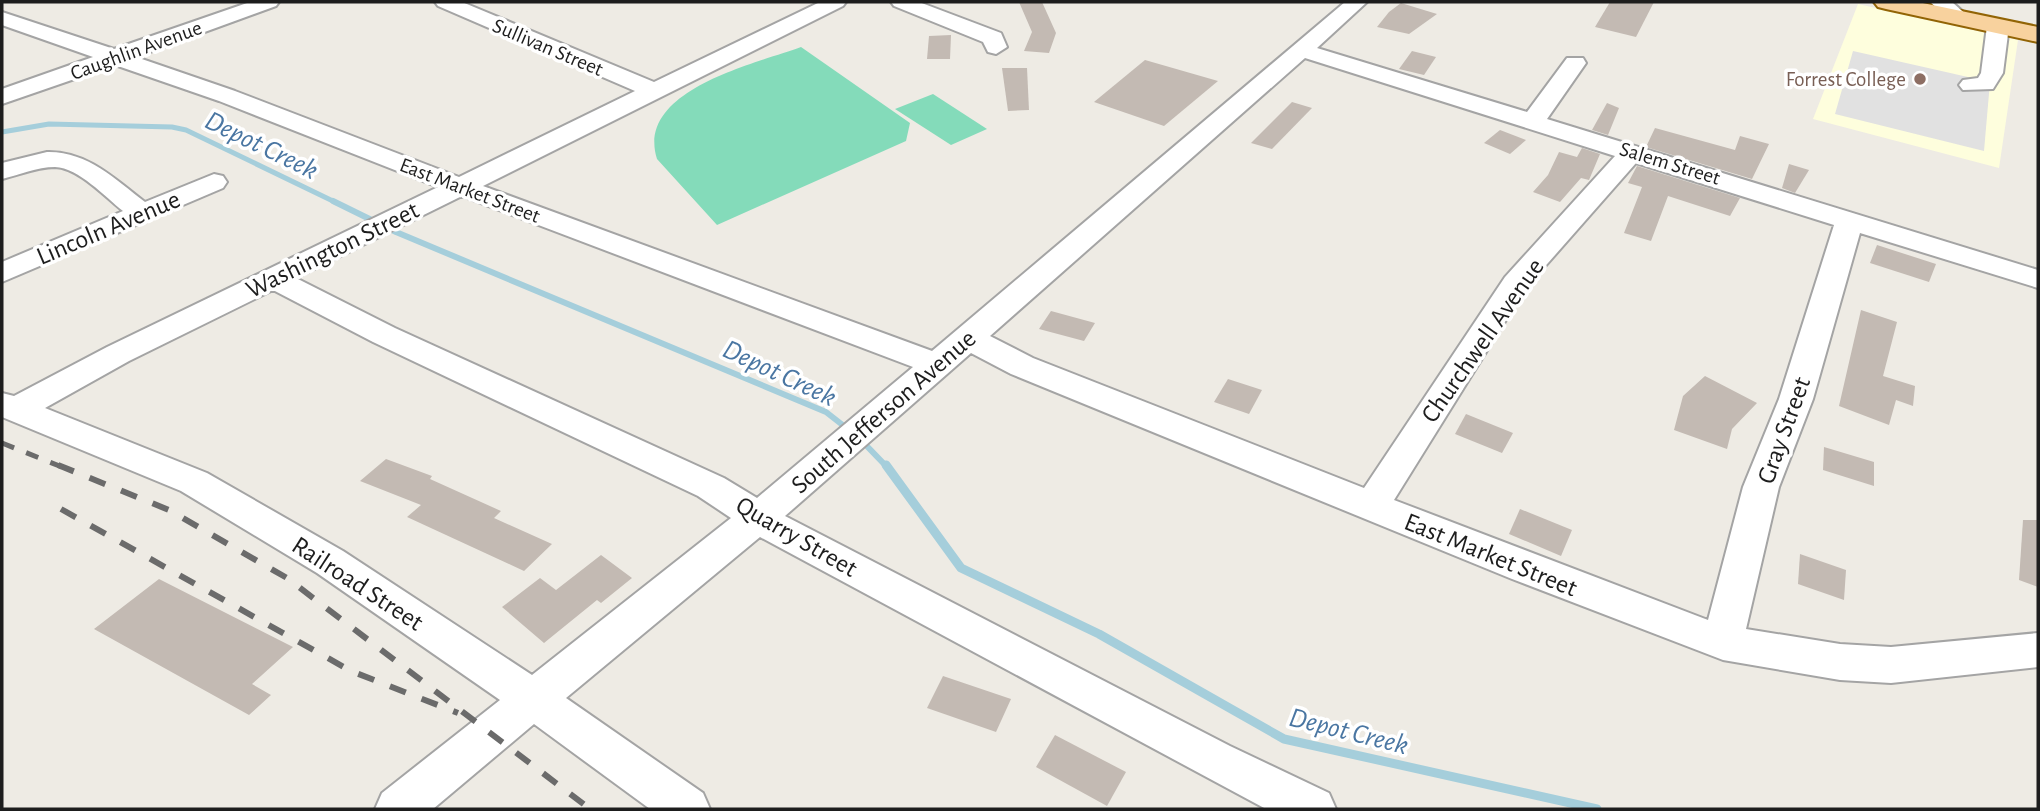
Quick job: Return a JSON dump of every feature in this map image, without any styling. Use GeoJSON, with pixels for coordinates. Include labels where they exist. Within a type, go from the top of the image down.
{"type":"FeatureCollection","features":[{"type":"Feature","properties":{"kind":"main road"},"geometry":{"type":"LineString","coordinates":[[1886,2],[1950,10],[1998,26],[2038,35]]}},
{"type":"Feature","properties":{"kind":"street","name":"Caughlin Avenue"},"geometry":{"type":"LineString","coordinates":[[2,97],[270,2]]}},
{"type":"Feature","properties":{"kind":"street","name":"Sullivan Street"},"geometry":{"type":"LineString","coordinates":[[445,2],[652,90]]}},
{"type":"Feature","properties":{"kind":"street","name":"Washington Street"},"geometry":{"type":"LineString","coordinates":[[10,406],[836,2]]}},
{"type":"Feature","properties":{"kind":"street"},"geometry":{"type":"LineString","coordinates":[[901,2],[993,38],[996,47]]}},
{"type":"Feature","properties":{"kind":"street","name":"South Jefferson Avenue"},"geometry":{"type":"LineString","coordinates":[[398,809],[855,436],[1357,2]]}},
{"type":"Feature","properties":{"kind":"street","name":"East Market Street"},"geometry":{"type":"LineString","coordinates":[[2,18],[217,92],[937,365]]}},
{"type":"Feature","properties":{"kind":"street"},"geometry":{"type":"LineString","coordinates":[[1970,85],[1985,84],[1992,73],[1998,26]]}},
{"type":"Feature","properties":{"kind":"street","name":"Salem Street"},"geometry":{"type":"LineString","coordinates":[[1301,50],[1534,120],[2038,279]]}},
{"type":"Feature","properties":{"kind":"street"},"geometry":{"type":"LineString","coordinates":[[1534,120],[1575,62]]}},
{"type":"Feature","properties":{"kind":"street","name":"Churchwell Avenue"},"geometry":{"type":"LineString","coordinates":[[1371,506],[1515,283],[1632,152]]}},
{"type":"Feature","properties":{"kind":"street"},"geometry":{"type":"LineString","coordinates":[[2,171],[28,163],[56,160],[73,163],[141,212]]}},
{"type":"Feature","properties":{"kind":"street","name":"Lincoln Avenue"},"geometry":{"type":"LineString","coordinates":[[2,273],[214,182]]}},
{"type":"Feature","properties":{"kind":"street","name":"Gray Street"},"geometry":{"type":"LineString","coordinates":[[1723,643],[1734,587],[1761,487],[1796,399],[1850,219]]}},
{"type":"Feature","properties":{"kind":"street","name":"Quarry Street"},"geometry":{"type":"LineString","coordinates":[[273,278],[397,341],[711,487],[792,539],[965,626],[1214,761],[1313,809]]}},
{"type":"Feature","properties":{"kind":"street","name":"East Market Street"},"geometry":{"type":"LineString","coordinates":[[968,338],[1022,366],[1723,643],[1840,662],[1891,665],[2038,650]]}},
{"type":"Feature","properties":{"kind":"street","name":"Railroad Street"},"geometry":{"type":"LineString","coordinates":[[10,406],[194,482],[330,562],[687,809]]}},
{"type":"Feature","properties":{"kind":"shaded area","name":"Forrest College"},"geometry":{"type":"Polygon","coordinates":[[[1858,4],[2018,40],[1999,168],[1813,119],[1858,4]]]}},
{"type":"Feature","properties":{"kind":"shaded area"},"geometry":{"type":"Polygon","coordinates":[[[1853,51],[1990,82],[1984,151],[1835,114],[1853,51]]]}},
{"type":"Feature","properties":{"kind":"green space"},"geometry":{"type":"Polygon","coordinates":[[[801,47],[910,123],[906,141],[717,225],[657,159],[655,135],[664,115],[681,98],[704,83],[801,47]]]}},
{"type":"Feature","properties":{"kind":"green space"},"geometry":{"type":"Polygon","coordinates":[[[933,94],[987,129],[951,145],[895,109],[933,94]]]}},
{"type":"Feature","properties":{"kind":"building"},"geometry":{"type":"Polygon","coordinates":[[[1019,2],[1042,2],[1056,33],[1049,53],[1024,51],[1032,32],[1019,2]]]}},
{"type":"Feature","properties":{"kind":"building"},"geometry":{"type":"Polygon","coordinates":[[[1610,2],[1654,2],[1636,37],[1595,27],[1610,2]]]}},
{"type":"Feature","properties":{"kind":"building"},"geometry":{"type":"Polygon","coordinates":[[[1401,3],[1437,14],[1409,34],[1377,27],[1389,12],[1401,3]]]}},
{"type":"Feature","properties":{"kind":"building"},"geometry":{"type":"Polygon","coordinates":[[[951,35],[950,59],[927,59],[929,36],[951,35]]]}},
{"type":"Feature","properties":{"kind":"building"},"geometry":{"type":"Polygon","coordinates":[[[1412,51],[1436,57],[1424,75],[1399,69],[1412,51]]]}},
{"type":"Feature","properties":{"kind":"building"},"geometry":{"type":"Polygon","coordinates":[[[1145,60],[1218,81],[1164,126],[1094,102],[1145,60]]]}},
{"type":"Feature","properties":{"kind":"building"},"geometry":{"type":"Polygon","coordinates":[[[1002,68],[1027,68],[1029,110],[1008,111],[1002,68]]]}},
{"type":"Feature","properties":{"kind":"building"},"geometry":{"type":"Polygon","coordinates":[[[1292,102],[1312,108],[1272,149],[1251,143],[1292,102]]]}},
{"type":"Feature","properties":{"kind":"building"},"geometry":{"type":"Polygon","coordinates":[[[1607,103],[1619,108],[1608,135],[1592,130],[1607,103]]]}},
{"type":"Feature","properties":{"kind":"building"},"geometry":{"type":"Polygon","coordinates":[[[1655,128],[1735,150],[1740,136],[1769,144],[1752,179],[1646,147],[1655,128]]]}},
{"type":"Feature","properties":{"kind":"building"},"geometry":{"type":"Polygon","coordinates":[[[1500,130],[1526,140],[1510,154],[1484,143],[1500,130]]]}},
{"type":"Feature","properties":{"kind":"building"},"geometry":{"type":"Polygon","coordinates":[[[1582,148],[1600,154],[1589,180],[1581,178],[1560,202],[1533,192],[1548,175],[1559,152],[1577,157],[1582,148]]]}},
{"type":"Feature","properties":{"kind":"building"},"geometry":{"type":"Polygon","coordinates":[[[1789,164],[1809,170],[1795,193],[1782,188],[1789,164]]]}},
{"type":"Feature","properties":{"kind":"building"},"geometry":{"type":"Polygon","coordinates":[[[1637,166],[1740,198],[1730,216],[1668,196],[1651,241],[1624,233],[1642,187],[1628,183],[1637,166]]]}},
{"type":"Feature","properties":{"kind":"building"},"geometry":{"type":"Polygon","coordinates":[[[1877,245],[1936,264],[1929,282],[1870,263],[1877,245]]]}},
{"type":"Feature","properties":{"kind":"building"},"geometry":{"type":"Polygon","coordinates":[[[1861,310],[1897,322],[1883,376],[1915,386],[1913,406],[1896,400],[1889,425],[1839,406],[1861,310]]]}},
{"type":"Feature","properties":{"kind":"building"},"geometry":{"type":"Polygon","coordinates":[[[1051,311],[1095,323],[1084,341],[1039,329],[1051,311]]]}},
{"type":"Feature","properties":{"kind":"building"},"geometry":{"type":"Polygon","coordinates":[[[1705,376],[1757,403],[1732,429],[1727,449],[1674,430],[1683,396],[1705,376]]]}},
{"type":"Feature","properties":{"kind":"building"},"geometry":{"type":"Polygon","coordinates":[[[1228,379],[1262,390],[1249,414],[1214,402],[1228,379]]]}},
{"type":"Feature","properties":{"kind":"building"},"geometry":{"type":"Polygon","coordinates":[[[1466,414],[1513,433],[1502,453],[1455,434],[1466,414]]]}},
{"type":"Feature","properties":{"kind":"building"},"geometry":{"type":"Polygon","coordinates":[[[1824,447],[1874,462],[1874,486],[1823,470],[1824,447]]]}},
{"type":"Feature","properties":{"kind":"building"},"geometry":{"type":"Polygon","coordinates":[[[386,459],[432,476],[430,479],[501,511],[494,518],[552,544],[524,571],[407,517],[421,505],[360,481],[386,459]]]}},
{"type":"Feature","properties":{"kind":"building"},"geometry":{"type":"Polygon","coordinates":[[[1520,509],[1572,530],[1561,556],[1509,534],[1520,509]]]}},
{"type":"Feature","properties":{"kind":"building"},"geometry":{"type":"Polygon","coordinates":[[[2023,520],[2038,520],[2038,587],[2019,580],[2023,520]]]}},
{"type":"Feature","properties":{"kind":"building"},"geometry":{"type":"Polygon","coordinates":[[[1800,554],[1846,570],[1844,600],[1798,584],[1800,554]]]}},
{"type":"Feature","properties":{"kind":"building"},"geometry":{"type":"Polygon","coordinates":[[[601,555],[632,578],[601,603],[597,600],[544,643],[502,607],[540,578],[556,590],[601,555]]]}},
{"type":"Feature","properties":{"kind":"building"},"geometry":{"type":"Polygon","coordinates":[[[159,579],[293,647],[252,684],[271,695],[249,715],[94,629],[159,579]]]}},
{"type":"Feature","properties":{"kind":"building"},"geometry":{"type":"Polygon","coordinates":[[[943,676],[1011,699],[996,732],[927,708],[943,676]]]}},
{"type":"Feature","properties":{"kind":"building"},"geometry":{"type":"Polygon","coordinates":[[[1055,735],[1126,772],[1107,806],[1036,767],[1055,735]]]}},
{"type":"Feature","properties":{"kind":"waterway","name":"Depot Creek"},"geometry":{"type":"LineString","coordinates":[[2,132],[49,124],[172,127],[186,130],[337,203]]}},
{"type":"Feature","properties":{"kind":"waterway","name":"Depot Creek"},"geometry":{"type":"LineString","coordinates":[[333,201],[396,232],[826,412],[849,430]]}},
{"type":"Feature","properties":{"kind":"waterway","name":"Depot Creek"},"geometry":{"type":"LineString","coordinates":[[861,440],[887,467]]}},
{"type":"Feature","properties":{"kind":"waterway","name":"Depot Creek"},"geometry":{"type":"LineString","coordinates":[[886,465],[961,568],[1099,634],[1284,739],[1597,809]]}},
{"type":"Feature","properties":{"kind":"railway"},"geometry":{"type":"LineString","coordinates":[[2,443],[62,467]]}},
{"type":"Feature","properties":{"kind":"railway"},"geometry":{"type":"LineString","coordinates":[[58,465],[169,510],[287,578],[590,809]]}},
{"type":"Feature","properties":{"kind":"railway"},"geometry":{"type":"LineString","coordinates":[[61,509],[351,671],[458,713]]}},
{"type":"Feature","properties":{"kind":"place","name":"Forrest College"},"geometry":{"type":"Point","coordinates":[1920,79]}}]}
